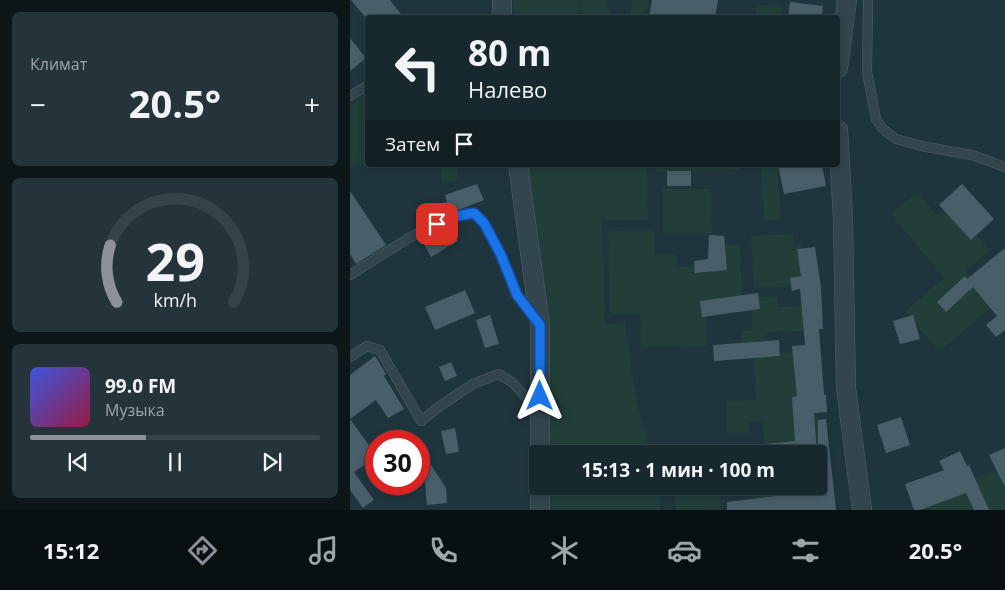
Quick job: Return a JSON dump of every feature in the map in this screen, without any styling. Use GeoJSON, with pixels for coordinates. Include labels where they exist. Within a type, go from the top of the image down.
{"type":"FeatureCollection","features":[{"type":"Feature","properties":{"kind":"street"},"geometry":{"type":"LineString","coordinates":[[502,0],[502,15]]}},
{"type":"Feature","properties":{"kind":"street"},"geometry":{"type":"LineString","coordinates":[[840,54],[848,0]]}},
{"type":"Feature","properties":{"kind":"street"},"geometry":{"type":"LineString","coordinates":[[840,165],[843,218],[846,388],[862,510]]}},
{"type":"Feature","properties":{"kind":"street"},"geometry":{"type":"LineString","coordinates":[[518,167],[540,325],[540,445]]}},
{"type":"Feature","properties":{"kind":"street"},"geometry":{"type":"LineString","coordinates":[[540,495],[540,510]]}},
{"type":"Feature","properties":{"kind":"lane"},"geometry":{"type":"LineString","coordinates":[[868,0],[868,72],[876,119],[883,129],[896,139],[972,155],[1005,167]]}},
{"type":"Feature","properties":{"kind":"lane"},"geometry":{"type":"LineString","coordinates":[[350,96],[365,87]]}},
{"type":"Feature","properties":{"kind":"lane"},"geometry":{"type":"LineString","coordinates":[[350,275],[409,238],[452,217],[474,213],[484,223],[501,255],[517,295],[540,325]]}},
{"type":"Feature","properties":{"kind":"lane"},"geometry":{"type":"LineString","coordinates":[[350,358],[367,346],[380,350],[421,421],[473,384],[499,374],[513,383],[540,413]]}},
{"type":"Feature","properties":{"kind":"green space"},"geometry":{"type":"Polygon","coordinates":[[[513,0],[578,0],[579,15],[514,15],[513,0]]]}},
{"type":"Feature","properties":{"kind":"green space"},"geometry":{"type":"Polygon","coordinates":[[[580,0],[605,0],[614,15],[583,15],[580,0]]]}},
{"type":"Feature","properties":{"kind":"green space"},"geometry":{"type":"Polygon","coordinates":[[[633,0],[649,0],[645,15],[629,15],[633,0]]]}},
{"type":"Feature","properties":{"kind":"green space"},"geometry":{"type":"Polygon","coordinates":[[[757,4],[782,7],[781,15],[755,15],[757,4]]]}},
{"type":"Feature","properties":{"kind":"green space"},"geometry":{"type":"Polygon","coordinates":[[[365,96],[365,163],[350,169],[350,105],[365,96]]]}},
{"type":"Feature","properties":{"kind":"green space"},"geometry":{"type":"Polygon","coordinates":[[[440,167],[456,167],[458,181],[442,182],[440,167]]]}},
{"type":"Feature","properties":{"kind":"green space"},"geometry":{"type":"Polygon","coordinates":[[[527,167],[647,167],[648,220],[602,220],[605,324],[625,323],[633,381],[647,445],[548,445],[527,167]]]}},
{"type":"Feature","properties":{"kind":"green space"},"geometry":{"type":"Polygon","coordinates":[[[656,167],[739,167],[739,170],[656,172],[656,167]]]}},
{"type":"Feature","properties":{"kind":"green space"},"geometry":{"type":"Polygon","coordinates":[[[761,167],[778,167],[780,220],[764,220],[761,167]]]}},
{"type":"Feature","properties":{"kind":"green space"},"geometry":{"type":"Polygon","coordinates":[[[663,189],[711,189],[712,233],[663,233],[663,189]]]}},
{"type":"Feature","properties":{"kind":"green space"},"geometry":{"type":"Polygon","coordinates":[[[917,192],[937,215],[951,204],[990,250],[966,271],[994,305],[939,352],[905,311],[944,278],[891,214],[917,192]]]}},
{"type":"Feature","properties":{"kind":"green space"},"geometry":{"type":"Polygon","coordinates":[[[654,230],[655,254],[676,254],[677,267],[716,266],[715,245],[740,244],[742,301],[706,302],[707,346],[641,347],[640,314],[610,314],[608,231],[654,230]]]}},
{"type":"Feature","properties":{"kind":"green space"},"geometry":{"type":"Polygon","coordinates":[[[793,234],[794,244],[802,244],[805,286],[754,288],[751,236],[793,234]]]}},
{"type":"Feature","properties":{"kind":"green space"},"geometry":{"type":"Polygon","coordinates":[[[777,296],[777,307],[806,306],[807,331],[767,332],[767,344],[742,345],[741,331],[752,331],[751,298],[777,296]]]}},
{"type":"Feature","properties":{"kind":"green space"},"geometry":{"type":"Polygon","coordinates":[[[816,352],[819,445],[765,445],[763,421],[748,422],[749,433],[727,434],[726,401],[756,400],[754,354],[816,352]]]}},
{"type":"Feature","properties":{"kind":"green space"},"geometry":{"type":"Polygon","coordinates":[[[1005,467],[1005,510],[916,510],[968,481],[1005,467]]]}},
{"type":"Feature","properties":{"kind":"green space"},"geometry":{"type":"Polygon","coordinates":[[[548,495],[658,495],[661,510],[548,510],[548,495]]]}},
{"type":"Feature","properties":{"kind":"green space"},"geometry":{"type":"Polygon","coordinates":[[[675,495],[720,495],[721,509],[676,510],[675,495]]]}},
{"type":"Feature","properties":{"kind":"green space"},"geometry":{"type":"Polygon","coordinates":[[[751,495],[824,495],[824,500],[752,505],[751,495]]]}},
{"type":"Feature","properties":{"kind":"building"},"geometry":{"type":"Polygon","coordinates":[[[351,0],[390,0],[402,15],[365,15],[365,17],[351,0]]]}},
{"type":"Feature","properties":{"kind":"building"},"geometry":{"type":"Polygon","coordinates":[[[652,0],[718,0],[716,15],[650,15],[652,0]]]}},
{"type":"Feature","properties":{"kind":"building"},"geometry":{"type":"Polygon","coordinates":[[[790,2],[823,6],[822,15],[788,15],[790,2]]]}},
{"type":"Feature","properties":{"kind":"building"},"geometry":{"type":"Polygon","coordinates":[[[350,38],[365,59],[350,71],[350,38]]]}},
{"type":"Feature","properties":{"kind":"building"},"geometry":{"type":"Polygon","coordinates":[[[778,167],[822,167],[826,186],[784,194],[778,167]]]}},
{"type":"Feature","properties":{"kind":"building"},"geometry":{"type":"Polygon","coordinates":[[[667,171],[691,171],[691,186],[667,186],[667,171]]]}},
{"type":"Feature","properties":{"kind":"building"},"geometry":{"type":"Polygon","coordinates":[[[477,184],[484,200],[458,210],[449,211],[420,226],[416,209],[447,202],[445,195],[477,184]]]}},
{"type":"Feature","properties":{"kind":"building"},"geometry":{"type":"Polygon","coordinates":[[[962,184],[994,219],[971,240],[939,205],[962,184]]]}},
{"type":"Feature","properties":{"kind":"building"},"geometry":{"type":"Polygon","coordinates":[[[350,191],[386,245],[356,264],[350,254],[350,191]]]}},
{"type":"Feature","properties":{"kind":"building"},"geometry":{"type":"Polygon","coordinates":[[[450,225],[458,241],[431,257],[421,239],[450,225]]]}},
{"type":"Feature","properties":{"kind":"building"},"geometry":{"type":"Polygon","coordinates":[[[709,235],[724,236],[727,270],[695,273],[694,261],[708,259],[709,235]]]}},
{"type":"Feature","properties":{"kind":"building"},"geometry":{"type":"Polygon","coordinates":[[[815,247],[821,287],[823,329],[819,329],[827,412],[814,413],[816,445],[755,445],[795,441],[792,397],[797,396],[792,346],[805,345],[800,289],[792,291],[790,278],[801,276],[797,249],[815,247]]]}},
{"type":"Feature","properties":{"kind":"building"},"geometry":{"type":"Polygon","coordinates":[[[1005,248],[1005,330],[996,337],[986,325],[997,316],[973,287],[946,312],[937,302],[965,276],[967,279],[1005,248]]]}},
{"type":"Feature","properties":{"kind":"building"},"geometry":{"type":"Polygon","coordinates":[[[465,290],[475,313],[435,330],[425,307],[465,290]]]}},
{"type":"Feature","properties":{"kind":"building"},"geometry":{"type":"Polygon","coordinates":[[[758,293],[760,309],[702,317],[700,301],[758,293]]]}},
{"type":"Feature","properties":{"kind":"building"},"geometry":{"type":"Polygon","coordinates":[[[490,315],[499,344],[485,348],[476,320],[490,315]]]}},
{"type":"Feature","properties":{"kind":"building"},"geometry":{"type":"Polygon","coordinates":[[[913,315],[920,339],[900,344],[893,321],[913,315]]]}},
{"type":"Feature","properties":{"kind":"building"},"geometry":{"type":"Polygon","coordinates":[[[779,340],[780,356],[714,361],[713,345],[779,340]]]}},
{"type":"Feature","properties":{"kind":"building"},"geometry":{"type":"Polygon","coordinates":[[[375,356],[386,374],[384,376],[404,409],[388,418],[376,400],[350,419],[350,375],[375,356]]]}},
{"type":"Feature","properties":{"kind":"building"},"geometry":{"type":"Polygon","coordinates":[[[451,362],[457,376],[445,381],[439,367],[451,362]]]}},
{"type":"Feature","properties":{"kind":"building"},"geometry":{"type":"Polygon","coordinates":[[[901,417],[910,445],[886,453],[877,425],[901,417]]]}},
{"type":"Feature","properties":{"kind":"building"},"geometry":{"type":"Polygon","coordinates":[[[350,419],[365,440],[365,464],[354,472],[365,487],[365,495],[370,495],[374,500],[363,508],[350,490],[350,419]]]}},
{"type":"Feature","properties":{"kind":"building"},"geometry":{"type":"Polygon","coordinates":[[[826,419],[836,510],[727,510],[727,502],[785,495],[827,495],[827,445],[818,445],[818,420],[826,419]]]}},
{"type":"Feature","properties":{"kind":"building"},"geometry":{"type":"Polygon","coordinates":[[[455,428],[459,452],[446,454],[441,431],[455,428]]]}},
{"type":"Feature","properties":{"kind":"building"},"geometry":{"type":"Polygon","coordinates":[[[1005,448],[1005,487],[989,455],[1005,448]]]}},
{"type":"Feature","properties":{"kind":"building"},"geometry":{"type":"Polygon","coordinates":[[[960,451],[967,466],[969,465],[989,510],[974,510],[966,493],[920,510],[914,510],[905,484],[944,470],[939,461],[960,451]]]}},
{"type":"Feature","properties":{"kind":"building"},"geometry":{"type":"Polygon","coordinates":[[[430,463],[446,488],[447,503],[427,505],[426,495],[430,495],[430,463]]]}},
{"type":"Feature","properties":{"kind":"route"},"geometry":{"type":"LineString","coordinates":[[437,224],[452,217],[474,213],[484,223],[501,255],[517,295],[540,325],[540,396]]}}]}
